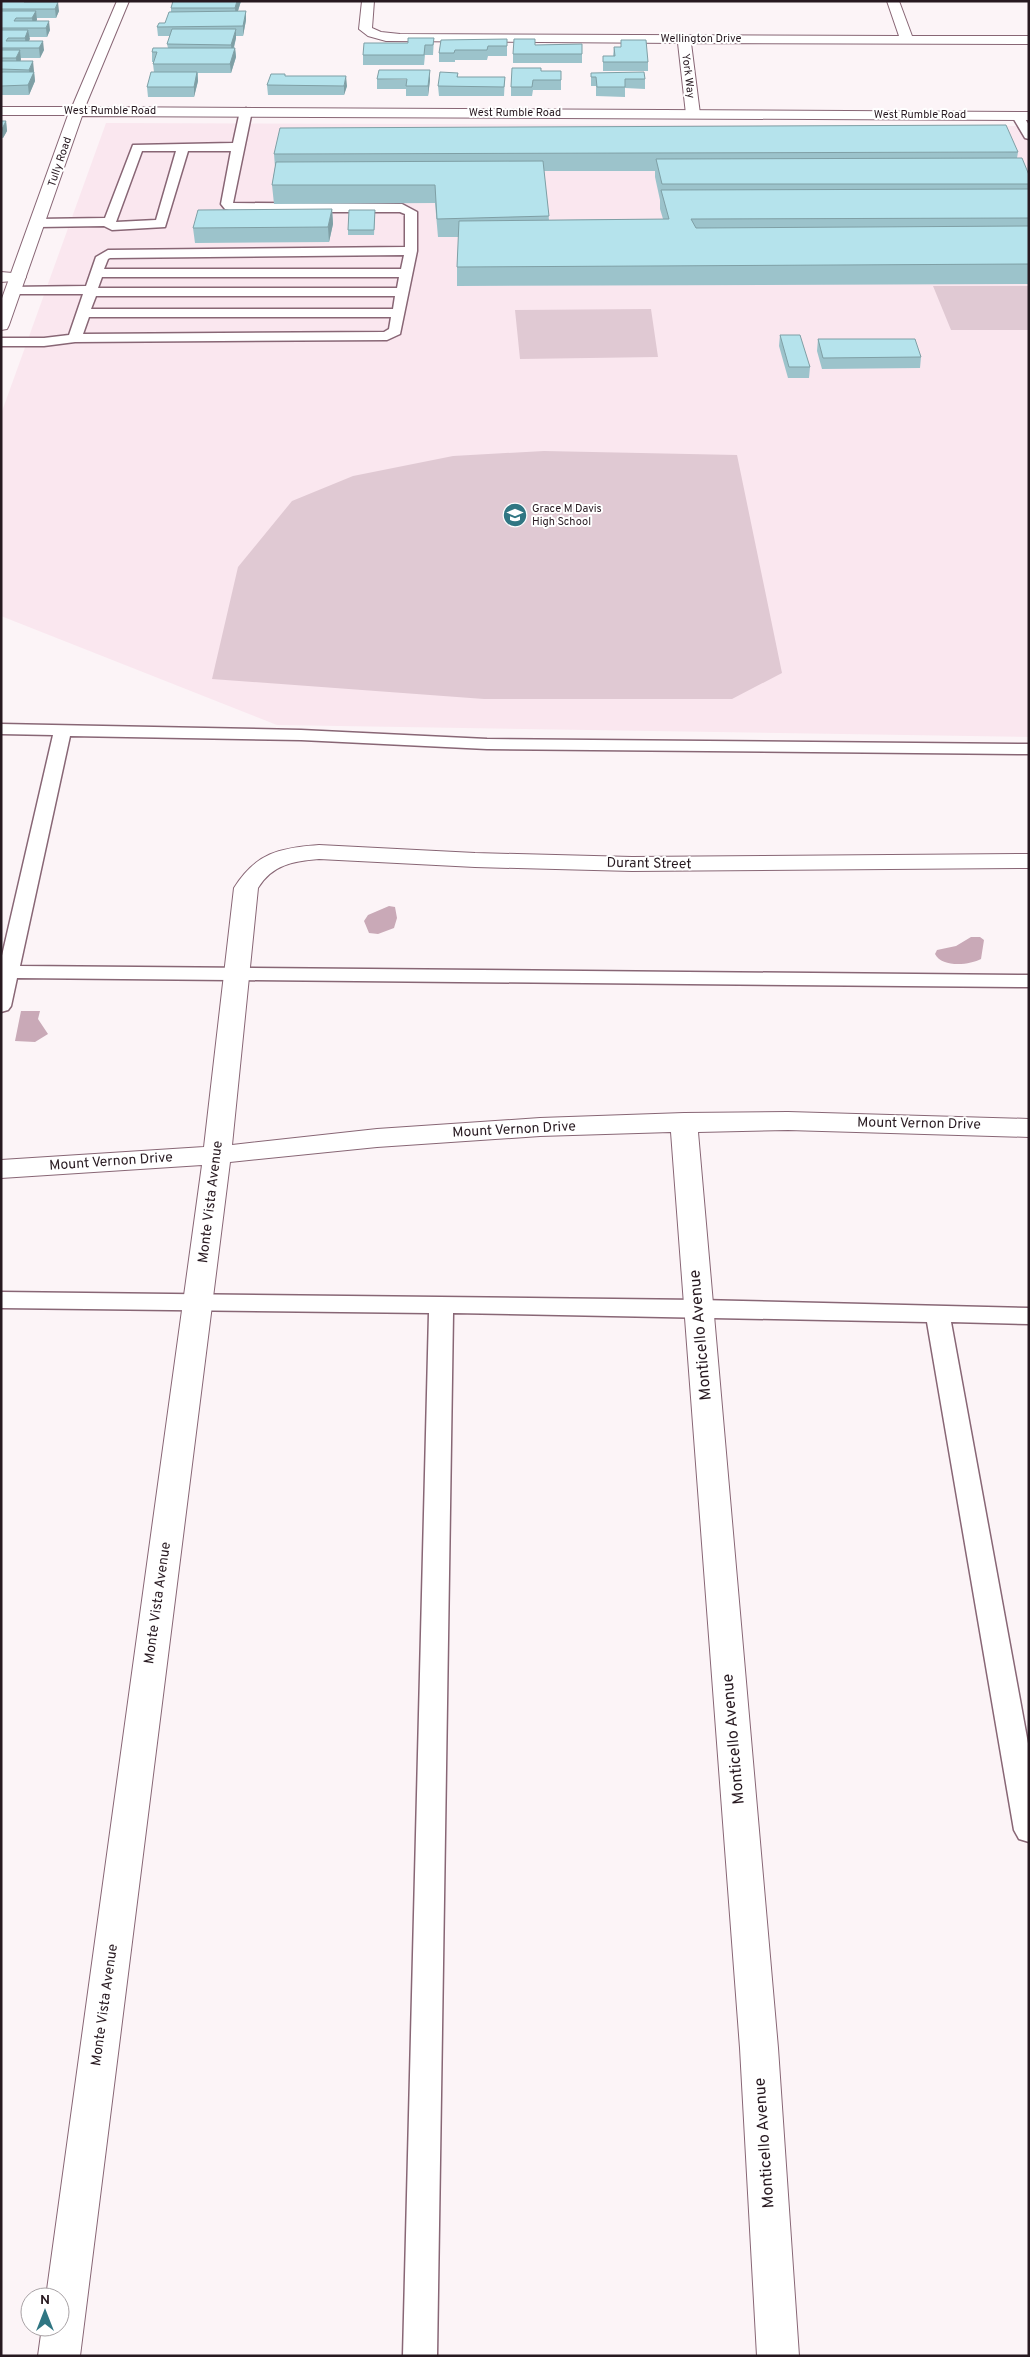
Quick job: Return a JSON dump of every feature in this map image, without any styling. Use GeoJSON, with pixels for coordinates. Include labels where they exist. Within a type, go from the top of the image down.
{"type":"FeatureCollection","features":[{"type":"Feature","properties":{"kind":"street","name":"Tully Road"},"geometry":{"type":"LineString","coordinates":[[1,325],[77,111],[122,1]]}},
{"type":"Feature","properties":{"kind":"street","name":"Wellington Drive"},"geometry":{"type":"LineString","coordinates":[[368,1],[365,29],[374,34],[400,38],[1029,40]]}},
{"type":"Feature","properties":{"kind":"street"},"geometry":{"type":"LineString","coordinates":[[893,1],[907,40]]}},
{"type":"Feature","properties":{"kind":"street","name":"York Way"},"geometry":{"type":"LineString","coordinates":[[684,39],[693,114]]}},
{"type":"Feature","properties":{"kind":"street","name":"West Rumble Road"},"geometry":{"type":"LineString","coordinates":[[1,111],[1023,116]]}},
{"type":"Feature","properties":{"kind":"street"},"geometry":{"type":"LineString","coordinates":[[1,277],[16,284]]}},
{"type":"Feature","properties":{"kind":"street","name":"Durant Street"},"geometry":{"type":"LineString","coordinates":[[271,861],[296,854],[319,852],[454,859],[631,864],[795,865],[1029,861]]}},
{"type":"Feature","properties":{"kind":"street","name":"Monte Vista Avenue"},"geometry":{"type":"LineString","coordinates":[[58,2356],[217,1155],[246,888],[253,875],[271,861]]}},
{"type":"Feature","properties":{"kind":"street","name":"Mount Vernon Drive"},"geometry":{"type":"LineString","coordinates":[[1,1169],[217,1155],[378,1138],[540,1127],[684,1122],[798,1122],[1029,1128]]}},
{"type":"Feature","properties":{"kind":"street","name":"Monticello Avenue"},"geometry":{"type":"LineString","coordinates":[[684,1122],[759,2048],[778,2356]]}},
{"type":"Feature","properties":{"kind":"lane"},"geometry":{"type":"LineString","coordinates":[[1,342],[44,342],[75,338],[387,336],[396,331],[411,251],[410,212],[408,209],[238,208],[229,206],[227,204],[246,112]]}},
{"type":"Feature","properties":{"kind":"lane"},"geometry":{"type":"LineString","coordinates":[[1023,116],[1029,136]]}},
{"type":"Feature","properties":{"kind":"lane"},"geometry":{"type":"LineString","coordinates":[[110,222],[137,147],[238,147]]}},
{"type":"Feature","properties":{"kind":"lane"},"geometry":{"type":"LineString","coordinates":[[38,223],[110,222],[112,226],[161,224],[183,147]]}},
{"type":"Feature","properties":{"kind":"lane"},"geometry":{"type":"LineString","coordinates":[[75,338],[102,257],[115,252],[411,251]]}},
{"type":"Feature","properties":{"kind":"lane"},"geometry":{"type":"LineString","coordinates":[[97,273],[407,273]]}},
{"type":"Feature","properties":{"kind":"lane"},"geometry":{"type":"LineString","coordinates":[[16,284],[91,291],[403,292]]}},
{"type":"Feature","properties":{"kind":"lane"},"geometry":{"type":"LineString","coordinates":[[84,313],[399,313]]}},
{"type":"Feature","properties":{"kind":"lane"},"geometry":{"type":"LineString","coordinates":[[1,729],[301,735],[487,744],[1029,749]]}},
{"type":"Feature","properties":{"kind":"lane"},"geometry":{"type":"LineString","coordinates":[[1,1006],[63,729]]}},
{"type":"Feature","properties":{"kind":"lane"},"geometry":{"type":"LineString","coordinates":[[10,972],[237,972],[1029,981]]}},
{"type":"Feature","properties":{"kind":"lane"},"geometry":{"type":"LineString","coordinates":[[1,1300],[699,1308],[1029,1316]]}},
{"type":"Feature","properties":{"kind":"lane"},"geometry":{"type":"LineString","coordinates":[[420,2356],[441,1305]]}},
{"type":"Feature","properties":{"kind":"lane"},"geometry":{"type":"LineString","coordinates":[[937,1313],[1029,1830]]}},
{"type":"Feature","properties":{"kind":"shaded area","name":"Grace M Davis High School"},"geometry":{"type":"Polygon","coordinates":[[[106,123],[1029,126],[1029,737],[277,725],[1,616],[1,414],[106,123]]]}},
{"type":"Feature","properties":{"kind":"shaded area"},"geometry":{"type":"Polygon","coordinates":[[[933,286],[1029,286],[1029,330],[951,330],[933,286]]]}},
{"type":"Feature","properties":{"kind":"shaded area"},"geometry":{"type":"Polygon","coordinates":[[[651,309],[658,357],[520,359],[515,310],[651,309]]]}},
{"type":"Feature","properties":{"kind":"shaded area"},"geometry":{"type":"Polygon","coordinates":[[[544,451],[737,455],[782,673],[732,699],[484,699],[212,679],[238,567],[292,501],[353,476],[453,456],[544,451]]]}},
{"type":"Feature","properties":{"kind":"shaded area"},"geometry":{"type":"Polygon","coordinates":[[[389,906],[395,907],[397,918],[394,928],[378,934],[369,933],[364,921],[368,915],[389,906]]]}},
{"type":"Feature","properties":{"kind":"shaded area"},"geometry":{"type":"Polygon","coordinates":[[[971,937],[980,937],[984,940],[981,959],[970,963],[956,964],[944,962],[935,954],[937,950],[956,946],[971,937]]]}},
{"type":"Feature","properties":{"kind":"shaded area"},"geometry":{"type":"Polygon","coordinates":[[[21,1011],[40,1011],[38,1019],[48,1034],[35,1042],[15,1041],[21,1011]]]}},
{"type":"Feature","properties":{"kind":"building"},"geometry":{"type":"Polygon","coordinates":[[[1,1],[58,2],[55,9],[1,9],[1,1]]]}},
{"type":"Feature","properties":{"kind":"building"},"geometry":{"type":"Polygon","coordinates":[[[173,1],[237,1],[235,8],[171,8],[173,1]]]}},
{"type":"Feature","properties":{"kind":"building"},"geometry":{"type":"Polygon","coordinates":[[[1,11],[36,11],[32,18],[16,18],[14,21],[49,21],[46,28],[1,28],[1,11]]]}},
{"type":"Feature","properties":{"kind":"building"},"geometry":{"type":"Polygon","coordinates":[[[246,11],[243,26],[157,27],[159,23],[165,23],[169,12],[246,11]]]}},
{"type":"Feature","properties":{"kind":"building"},"geometry":{"type":"Polygon","coordinates":[[[172,29],[236,29],[231,45],[167,44],[172,29]]]}},
{"type":"Feature","properties":{"kind":"building"},"geometry":{"type":"Polygon","coordinates":[[[1,30],[28,30],[25,38],[8,38],[6,41],[43,41],[39,48],[1,48],[1,30]]]}},
{"type":"Feature","properties":{"kind":"building"},"geometry":{"type":"Polygon","coordinates":[[[408,38],[434,38],[433,45],[425,45],[424,55],[363,55],[364,43],[408,43],[408,38]]]}},
{"type":"Feature","properties":{"kind":"building"},"geometry":{"type":"Polygon","coordinates":[[[507,39],[507,46],[488,46],[487,50],[455,50],[454,53],[439,53],[441,40],[507,39]]]}},
{"type":"Feature","properties":{"kind":"building"},"geometry":{"type":"Polygon","coordinates":[[[514,39],[535,39],[535,45],[582,44],[582,54],[513,54],[514,39]]]}},
{"type":"Feature","properties":{"kind":"building"},"geometry":{"type":"Polygon","coordinates":[[[621,40],[646,40],[648,62],[603,62],[603,56],[615,56],[614,47],[621,47],[621,40]]]}},
{"type":"Feature","properties":{"kind":"building"},"geometry":{"type":"Polygon","coordinates":[[[153,48],[235,48],[230,64],[153,64],[157,52],[152,52],[153,48]]]}},
{"type":"Feature","properties":{"kind":"building"},"geometry":{"type":"Polygon","coordinates":[[[1,50],[20,50],[16,58],[1,58],[1,50]]]}},
{"type":"Feature","properties":{"kind":"building"},"geometry":{"type":"Polygon","coordinates":[[[1,61],[33,61],[29,70],[1,69],[1,61]]]}},
{"type":"Feature","properties":{"kind":"building"},"geometry":{"type":"Polygon","coordinates":[[[512,68],[541,68],[541,71],[561,71],[561,80],[533,80],[532,87],[511,87],[512,68]]]}},
{"type":"Feature","properties":{"kind":"building"},"geometry":{"type":"Polygon","coordinates":[[[379,70],[430,70],[428,86],[406,86],[407,79],[377,79],[379,70]]]}},
{"type":"Feature","properties":{"kind":"building"},"geometry":{"type":"Polygon","coordinates":[[[2,72],[34,72],[28,85],[1,86],[2,72]]]}},
{"type":"Feature","properties":{"kind":"building"},"geometry":{"type":"Polygon","coordinates":[[[151,72],[197,72],[194,87],[147,87],[151,72]]]}},
{"type":"Feature","properties":{"kind":"building"},"geometry":{"type":"Polygon","coordinates":[[[440,72],[458,73],[457,77],[505,77],[504,87],[438,86],[440,72]]]}},
{"type":"Feature","properties":{"kind":"building"},"geometry":{"type":"Polygon","coordinates":[[[644,72],[645,79],[625,79],[625,87],[597,87],[596,77],[591,77],[591,73],[644,72]]]}},
{"type":"Feature","properties":{"kind":"building"},"geometry":{"type":"Polygon","coordinates":[[[271,74],[285,74],[285,76],[346,76],[344,86],[267,85],[271,74]]]}},
{"type":"Feature","properties":{"kind":"building"},"geometry":{"type":"Polygon","coordinates":[[[1,121],[6,121],[2,129],[1,129],[1,121]]]}},
{"type":"Feature","properties":{"kind":"building"},"geometry":{"type":"Polygon","coordinates":[[[1006,125],[1018,152],[274,154],[280,128],[1006,125]]]}},
{"type":"Feature","properties":{"kind":"building"},"geometry":{"type":"Polygon","coordinates":[[[1022,158],[1029,175],[1029,184],[662,184],[656,159],[1022,158]]]}},
{"type":"Feature","properties":{"kind":"building"},"geometry":{"type":"Polygon","coordinates":[[[543,161],[549,216],[437,219],[435,185],[272,185],[276,162],[543,161]]]}},
{"type":"Feature","properties":{"kind":"building"},"geometry":{"type":"Polygon","coordinates":[[[1029,189],[1029,218],[691,219],[696,228],[1029,226],[1029,264],[457,267],[459,221],[669,219],[661,190],[1029,189]]]}},
{"type":"Feature","properties":{"kind":"building"},"geometry":{"type":"Polygon","coordinates":[[[332,209],[328,227],[193,228],[198,210],[332,209]]]}},
{"type":"Feature","properties":{"kind":"building"},"geometry":{"type":"Polygon","coordinates":[[[349,210],[375,210],[374,230],[348,230],[349,210]]]}},
{"type":"Feature","properties":{"kind":"building"},"geometry":{"type":"Polygon","coordinates":[[[780,335],[800,335],[810,367],[789,367],[780,335]]]}},
{"type":"Feature","properties":{"kind":"building"},"geometry":{"type":"Polygon","coordinates":[[[818,339],[915,339],[921,357],[823,358],[818,339]]]}},
{"type":"Feature","properties":{"kind":"place","name":"Grace M Davis High School"},"geometry":{"type":"Point","coordinates":[515,515]}}]}
